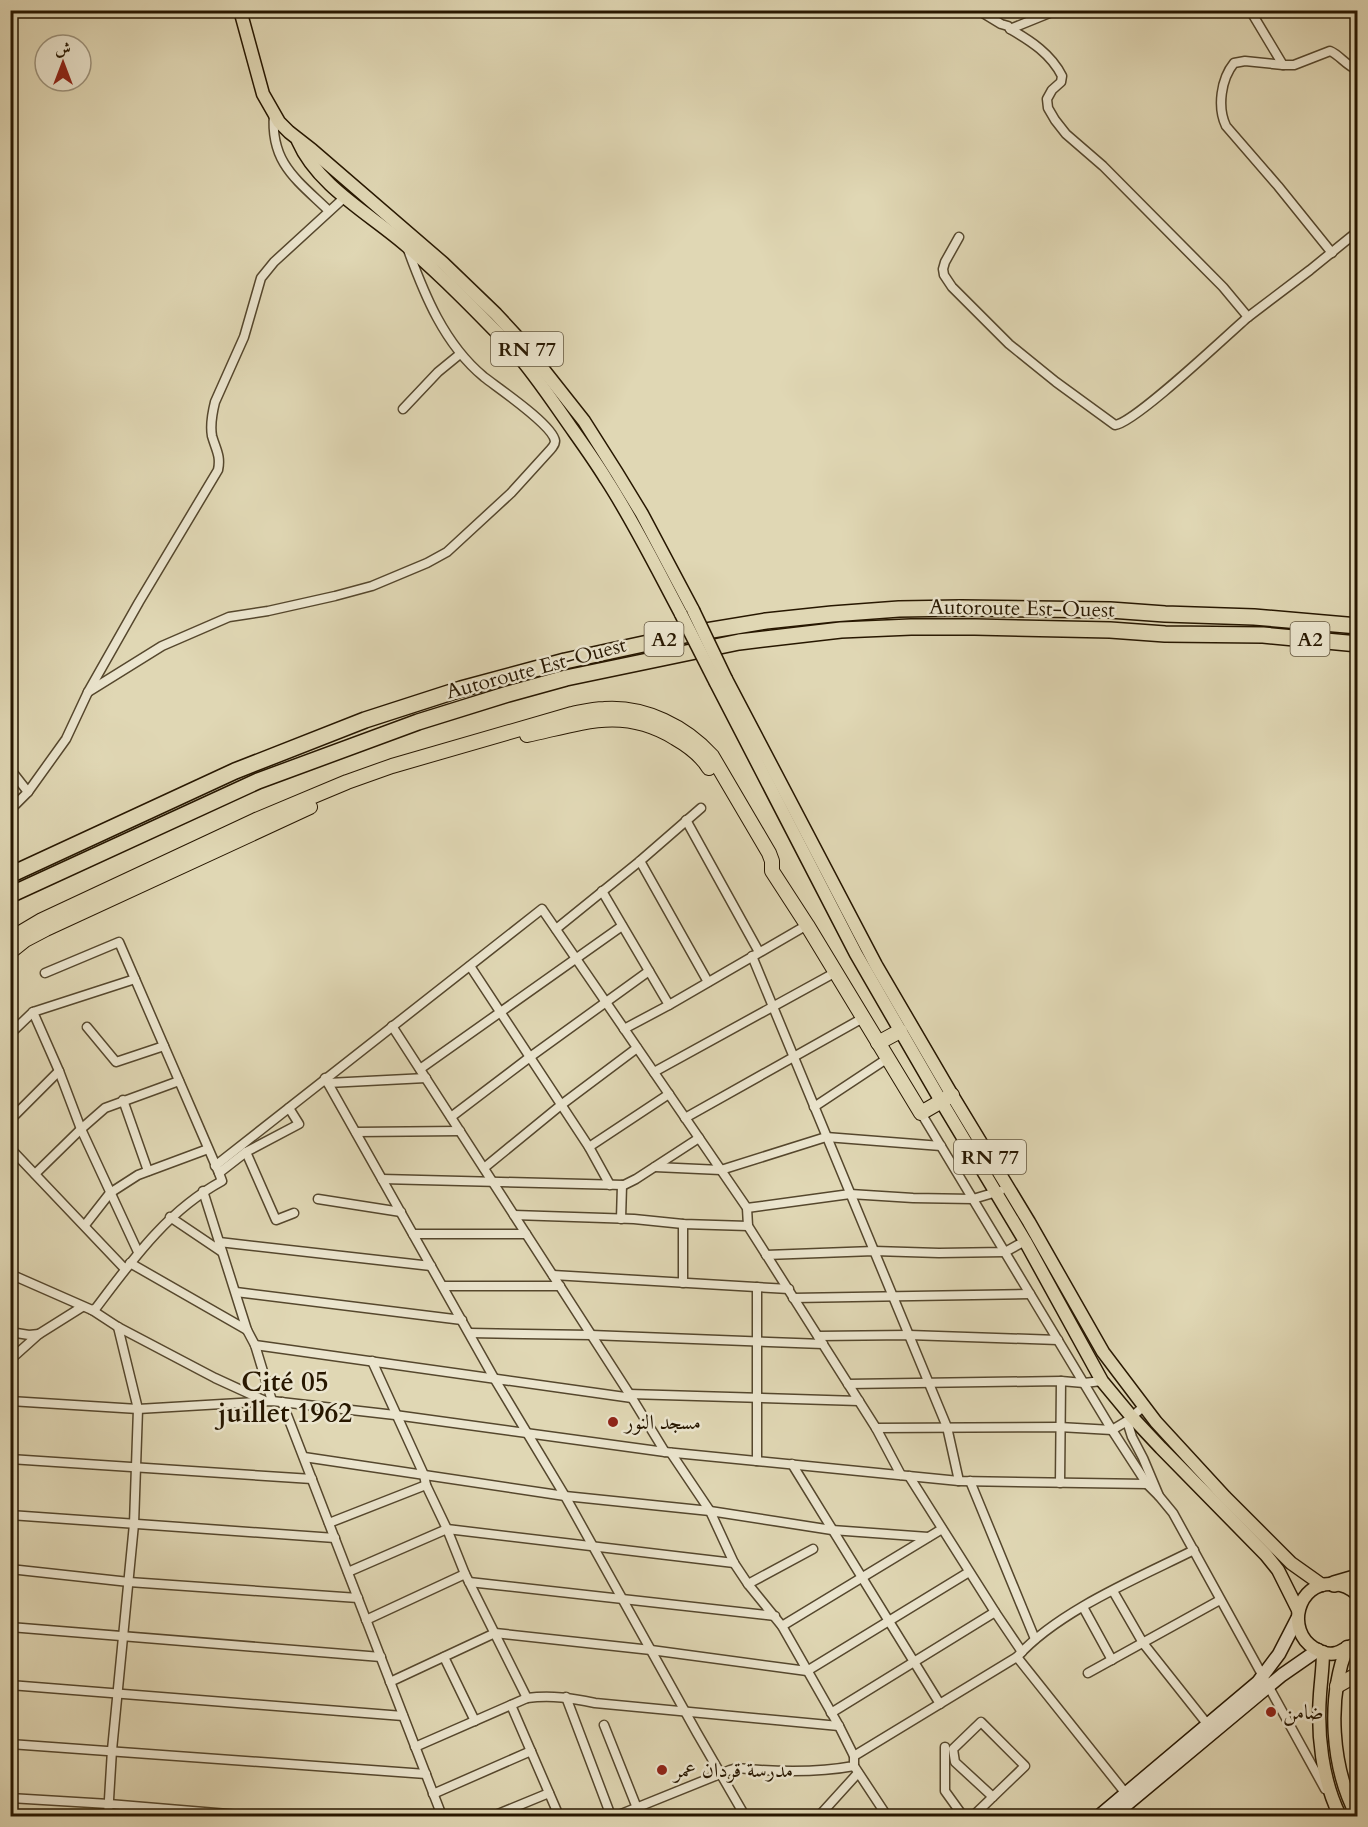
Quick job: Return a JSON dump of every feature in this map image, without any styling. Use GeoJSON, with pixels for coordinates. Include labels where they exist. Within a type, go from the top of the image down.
{"type":"FeatureCollection","features":[{"type":"Feature","properties":{"kind":"highway","name":"Autoroute Est-Ouest"},"geometry":{"type":"LineString","coordinates":[[10,875],[235,771],[365,720],[462,689],[565,661],[694,633],[766,621],[832,614],[899,609],[971,608],[1110,610],[1254,617],[1358,626]]}},
{"type":"Feature","properties":{"kind":"highway","name":"Autoroute Est-Ouest"},"geometry":{"type":"LineString","coordinates":[[10,895],[258,781],[386,733],[566,678],[739,642],[841,630],[975,627],[1263,635],[1358,644]]}},
{"type":"Feature","properties":{"kind":"highway"},"geometry":{"type":"LineString","coordinates":[[10,939],[42,920],[256,820],[347,782],[392,766],[572,714],[605,708],[630,711],[658,718],[681,729],[700,743],[721,770],[769,853],[772,871],[921,1113],[947,1098]]}},
{"type":"Feature","properties":{"kind":"highway"},"geometry":{"type":"LineString","coordinates":[[10,952],[25,940],[46,929],[266,827],[357,788],[520,737],[594,720],[618,719],[639,722],[658,729],[688,746],[704,761],[721,786],[767,868],[777,876]]}},
{"type":"Feature","properties":{"kind":"highway"},"geometry":{"type":"LineString","coordinates":[[879,1043],[900,1031]]}},
{"type":"Feature","properties":{"kind":"highway"},"geometry":{"type":"LineString","coordinates":[[1328,1584],[1358,1577]]}},
{"type":"Feature","properties":{"kind":"highway"},"geometry":{"type":"LineString","coordinates":[[1337,1686],[1358,1674]]}},
{"type":"Feature","properties":{"kind":"main road","name":"RN 77"},"geometry":{"type":"LineString","coordinates":[[240,10],[260,86],[284,128],[443,263],[520,340],[584,421],[617,473],[642,514],[687,612]]}},
{"type":"Feature","properties":{"kind":"main road"},"geometry":{"type":"LineString","coordinates":[[298,140],[307,160],[345,197],[407,245],[512,348],[542,386],[607,479],[687,612],[856,954],[900,1031],[947,1098]]}},
{"type":"Feature","properties":{"kind":"main road","name":"RN 77"},"geometry":{"type":"LineString","coordinates":[[721,681],[947,1098],[1042,1259],[1103,1352],[1143,1407],[1275,1548],[1300,1571],[1328,1584]]}},
{"type":"Feature","properties":{"kind":"main road"},"geometry":{"type":"LineString","coordinates":[[1003,1190],[1025,1241],[1042,1259],[1102,1381],[1129,1419],[1266,1555],[1278,1570],[1298,1615],[1299,1629],[1303,1638],[1320,1651],[1338,1653],[1354,1646]]}},
{"type":"Feature","properties":{"kind":"main road"},"geometry":{"type":"LineString","coordinates":[[1113,1816],[1266,1681],[1307,1594],[1328,1584],[1345,1586],[1358,1595]]}},
{"type":"Feature","properties":{"kind":"main road"},"geometry":{"type":"LineString","coordinates":[[1354,1646],[1340,1666],[1335,1731],[1342,1779],[1357,1816]]}},
{"type":"Feature","properties":{"kind":"main road"},"geometry":{"type":"LineString","coordinates":[[1099,1816],[1127,1795],[1250,1690],[1320,1651]]}},
{"type":"Feature","properties":{"kind":"main road"},"geometry":{"type":"LineString","coordinates":[[1320,1651],[1321,1746],[1329,1788],[1338,1812]]}},
{"type":"Feature","properties":{"kind":"street"},"geometry":{"type":"LineString","coordinates":[[978,10],[1008,26],[1041,49],[1062,76],[1061,82],[1052,90],[1047,99],[1048,108],[1055,120],[1066,134],[1103,166],[1223,287],[1248,317]]}},
{"type":"Feature","properties":{"kind":"street"},"geometry":{"type":"LineString","coordinates":[[1010,28],[1057,10]]}},
{"type":"Feature","properties":{"kind":"street"},"geometry":{"type":"LineString","coordinates":[[1250,10],[1283,65]]}},
{"type":"Feature","properties":{"kind":"street"},"geometry":{"type":"LineString","coordinates":[[1332,253],[1226,126],[1222,116],[1222,99],[1225,81],[1234,63],[1245,61],[1294,65],[1330,51],[1349,67],[1358,70]]}},
{"type":"Feature","properties":{"kind":"street"},"geometry":{"type":"LineString","coordinates":[[274,114],[274,143],[279,156],[298,181],[329,211]]}},
{"type":"Feature","properties":{"kind":"street"},"geometry":{"type":"LineString","coordinates":[[10,810],[28,792],[66,739],[88,692],[218,470],[220,460],[213,437],[212,414],[215,402],[248,327],[261,278],[274,262],[345,197]]}},
{"type":"Feature","properties":{"kind":"street"},"geometry":{"type":"LineString","coordinates":[[959,237],[943,269],[952,287],[1015,350],[1115,425],[1124,422],[1157,396],[1248,317],[1358,231]]}},
{"type":"Feature","properties":{"kind":"street"},"geometry":{"type":"LineString","coordinates":[[88,692],[144,655],[229,617],[268,611],[372,586],[427,563],[447,552],[511,492],[552,449],[555,440],[545,427],[526,408],[497,388],[460,354],[420,285],[407,245]]}},
{"type":"Feature","properties":{"kind":"street"},"geometry":{"type":"LineString","coordinates":[[403,409],[438,372],[460,354]]}},
{"type":"Feature","properties":{"kind":"street"},"geometry":{"type":"LineString","coordinates":[[10,770],[28,792]]}},
{"type":"Feature","properties":{"kind":"street"},"geometry":{"type":"LineString","coordinates":[[556,929],[701,808]]}},
{"type":"Feature","properties":{"kind":"street"},"geometry":{"type":"LineString","coordinates":[[686,820],[756,954],[773,1007],[947,1427],[959,1481]]}},
{"type":"Feature","properties":{"kind":"street"},"geometry":{"type":"LineString","coordinates":[[640,861],[708,982]]}},
{"type":"Feature","properties":{"kind":"street"},"geometry":{"type":"LineString","coordinates":[[602,891],[669,1005]]}},
{"type":"Feature","properties":{"kind":"street"},"geometry":{"type":"LineString","coordinates":[[217,1169],[289,1108],[542,909],[747,1208],[748,1226],[905,1475],[995,1612],[1019,1654],[1127,1795]]}},
{"type":"Feature","properties":{"kind":"street"},"geometry":{"type":"LineString","coordinates":[[624,1029],[807,925]]}},
{"type":"Feature","properties":{"kind":"street"},"geometry":{"type":"LineString","coordinates":[[420,1069],[622,926]]}},
{"type":"Feature","properties":{"kind":"street"},"geometry":{"type":"LineString","coordinates":[[45,973],[119,942],[222,1181],[203,1191],[170,1217],[138,1252],[96,1308],[92,1310]]}},
{"type":"Feature","properties":{"kind":"street"},"geometry":{"type":"LineString","coordinates":[[470,966],[589,1147],[610,1185]]}},
{"type":"Feature","properties":{"kind":"street"},"geometry":{"type":"LineString","coordinates":[[451,1117],[649,971]]}},
{"type":"Feature","properties":{"kind":"street"},"geometry":{"type":"LineString","coordinates":[[654,1072],[836,972]]}},
{"type":"Feature","properties":{"kind":"street"},"geometry":{"type":"LineString","coordinates":[[10,1034],[33,1012],[135,979]]}},
{"type":"Feature","properties":{"kind":"street"},"geometry":{"type":"LineString","coordinates":[[33,1012],[81,1129],[138,1252]]}},
{"type":"Feature","properties":{"kind":"street"},"geometry":{"type":"LineString","coordinates":[[685,1118],[863,1018]]}},
{"type":"Feature","properties":{"kind":"street"},"geometry":{"type":"LineString","coordinates":[[392,1026],[630,1396],[710,1512],[734,1563],[782,1626],[839,1726],[855,1765],[887,1816]]}},
{"type":"Feature","properties":{"kind":"street"},"geometry":{"type":"LineString","coordinates":[[87,1027],[116,1062],[164,1046]]}},
{"type":"Feature","properties":{"kind":"street"},"geometry":{"type":"LineString","coordinates":[[484,1168],[561,1105],[637,1048]]}},
{"type":"Feature","properties":{"kind":"street"},"geometry":{"type":"LineString","coordinates":[[814,1107],[888,1058]]}},
{"type":"Feature","properties":{"kind":"street"},"geometry":{"type":"LineString","coordinates":[[10,1120],[59,1071]]}},
{"type":"Feature","properties":{"kind":"street"},"geometry":{"type":"LineString","coordinates":[[326,1080],[426,1078]]}},
{"type":"Feature","properties":{"kind":"street"},"geometry":{"type":"LineString","coordinates":[[326,1080],[494,1378],[565,1496],[745,1816]]}},
{"type":"Feature","properties":{"kind":"street"},"geometry":{"type":"LineString","coordinates":[[35,1174],[105,1108],[179,1081]]}},
{"type":"Feature","properties":{"kind":"street"},"geometry":{"type":"LineString","coordinates":[[589,1147],[669,1094]]}},
{"type":"Feature","properties":{"kind":"street"},"geometry":{"type":"LineString","coordinates":[[123,1100],[148,1171]]}},
{"type":"Feature","properties":{"kind":"street"},"geometry":{"type":"LineString","coordinates":[[217,1169],[299,1124],[289,1108]]}},
{"type":"Feature","properties":{"kind":"street"},"geometry":{"type":"LineString","coordinates":[[921,1113],[1112,1430],[1147,1484],[1173,1513],[1338,1812]]}},
{"type":"Feature","properties":{"kind":"street"},"geometry":{"type":"LineString","coordinates":[[356,1132],[460,1131]]}},
{"type":"Feature","properties":{"kind":"street"},"geometry":{"type":"LineString","coordinates":[[655,1167],[721,1170],[826,1137],[940,1146]]}},
{"type":"Feature","properties":{"kind":"street"},"geometry":{"type":"LineString","coordinates":[[382,1179],[622,1185],[632,1182],[699,1138]]}},
{"type":"Feature","properties":{"kind":"street"},"geometry":{"type":"LineString","coordinates":[[10,1148],[127,1266],[247,1330]]}},
{"type":"Feature","properties":{"kind":"street"},"geometry":{"type":"LineString","coordinates":[[85,1225],[110,1193],[138,1175],[208,1149]]}},
{"type":"Feature","properties":{"kind":"street"},"geometry":{"type":"LineString","coordinates":[[246,1152],[276,1220],[294,1213]]}},
{"type":"Feature","properties":{"kind":"street"},"geometry":{"type":"LineString","coordinates":[[621,1219],[622,1185]]}},
{"type":"Feature","properties":{"kind":"street"},"geometry":{"type":"LineString","coordinates":[[747,1208],[850,1194],[973,1199],[1003,1190]]}},
{"type":"Feature","properties":{"kind":"street"},"geometry":{"type":"LineString","coordinates":[[203,1191],[247,1330],[255,1345],[268,1400]]}},
{"type":"Feature","properties":{"kind":"street"},"geometry":{"type":"LineString","coordinates":[[318,1199],[401,1212]]}},
{"type":"Feature","properties":{"kind":"street"},"geometry":{"type":"LineString","coordinates":[[514,1215],[748,1226]]}},
{"type":"Feature","properties":{"kind":"street"},"geometry":{"type":"LineString","coordinates":[[170,1217],[222,1252]]}},
{"type":"Feature","properties":{"kind":"street"},"geometry":{"type":"LineString","coordinates":[[683,1224],[684,1282]]}},
{"type":"Feature","properties":{"kind":"street"},"geometry":{"type":"LineString","coordinates":[[413,1234],[526,1234]]}},
{"type":"Feature","properties":{"kind":"street"},"geometry":{"type":"LineString","coordinates":[[766,1255],[874,1251],[1005,1252],[1025,1241]]}},
{"type":"Feature","properties":{"kind":"street"},"geometry":{"type":"LineString","coordinates":[[219,1242],[431,1266]]}},
{"type":"Feature","properties":{"kind":"street"},"geometry":{"type":"LineString","coordinates":[[10,1274],[92,1310],[118,1328],[215,1378],[268,1400]]}},
{"type":"Feature","properties":{"kind":"street"},"geometry":{"type":"LineString","coordinates":[[553,1275],[789,1289]]}},
{"type":"Feature","properties":{"kind":"street"},"geometry":{"type":"LineString","coordinates":[[443,1286],[560,1287]]}},
{"type":"Feature","properties":{"kind":"street"},"geometry":{"type":"LineString","coordinates":[[757,1287],[757,1461]]}},
{"type":"Feature","properties":{"kind":"street"},"geometry":{"type":"LineString","coordinates":[[236,1292],[462,1320]]}},
{"type":"Feature","properties":{"kind":"street"},"geometry":{"type":"LineString","coordinates":[[793,1298],[1030,1294]]}},
{"type":"Feature","properties":{"kind":"street"},"geometry":{"type":"LineString","coordinates":[[10,1360],[39,1334],[82,1307]]}},
{"type":"Feature","properties":{"kind":"street"},"geometry":{"type":"LineString","coordinates":[[108,1816],[122,1636],[134,1524],[138,1409],[118,1328]]}},
{"type":"Feature","properties":{"kind":"street"},"geometry":{"type":"LineString","coordinates":[[10,1332],[39,1334]]}},
{"type":"Feature","properties":{"kind":"street"},"geometry":{"type":"LineString","coordinates":[[470,1333],[824,1344]]}},
{"type":"Feature","properties":{"kind":"street"},"geometry":{"type":"LineString","coordinates":[[818,1336],[909,1335],[1058,1340]]}},
{"type":"Feature","properties":{"kind":"street"},"geometry":{"type":"LineString","coordinates":[[255,1345],[630,1396],[859,1401]]}},
{"type":"Feature","properties":{"kind":"street"},"geometry":{"type":"LineString","coordinates":[[372,1361],[424,1475],[426,1485],[467,1578],[527,1698]]}},
{"type":"Feature","properties":{"kind":"street"},"geometry":{"type":"LineString","coordinates":[[1060,1483],[1061,1381]]}},
{"type":"Feature","properties":{"kind":"street"},"geometry":{"type":"LineString","coordinates":[[848,1384],[1102,1381]]}},
{"type":"Feature","properties":{"kind":"street"},"geometry":{"type":"LineString","coordinates":[[10,1401],[138,1409],[268,1400],[668,1452],[959,1481],[1147,1484]]}},
{"type":"Feature","properties":{"kind":"street"},"geometry":{"type":"LineString","coordinates":[[282,1402],[442,1816]]}},
{"type":"Feature","properties":{"kind":"street"},"geometry":{"type":"LineString","coordinates":[[876,1428],[1059,1427],[1112,1430],[1143,1407]]}},
{"type":"Feature","properties":{"kind":"street"},"geometry":{"type":"LineString","coordinates":[[1129,1419],[1132,1437],[1159,1496]]}},
{"type":"Feature","properties":{"kind":"street"},"geometry":{"type":"LineString","coordinates":[[304,1457],[565,1496],[710,1512],[832,1530],[928,1537]]}},
{"type":"Feature","properties":{"kind":"street"},"geometry":{"type":"LineString","coordinates":[[10,1459],[312,1479]]}},
{"type":"Feature","properties":{"kind":"street"},"geometry":{"type":"LineString","coordinates":[[792,1464],[940,1704]]}},
{"type":"Feature","properties":{"kind":"street"},"geometry":{"type":"LineString","coordinates":[[970,1481],[1035,1639]]}},
{"type":"Feature","properties":{"kind":"street"},"geometry":{"type":"LineString","coordinates":[[329,1523],[426,1485]]}},
{"type":"Feature","properties":{"kind":"street"},"geometry":{"type":"LineString","coordinates":[[10,1515],[335,1538]]}},
{"type":"Feature","properties":{"kind":"street"},"geometry":{"type":"LineString","coordinates":[[348,1572],[447,1529],[734,1563]]}},
{"type":"Feature","properties":{"kind":"street"},"geometry":{"type":"LineString","coordinates":[[782,1626],[942,1529]]}},
{"type":"Feature","properties":{"kind":"street"},"geometry":{"type":"LineString","coordinates":[[748,1584],[813,1549]]}},
{"type":"Feature","properties":{"kind":"street"},"geometry":{"type":"LineString","coordinates":[[819,1816],[855,1765],[940,1704],[1019,1654],[1035,1639],[1083,1607],[1194,1550]]}},
{"type":"Feature","properties":{"kind":"street"},"geometry":{"type":"LineString","coordinates":[[10,1569],[129,1582],[358,1598]]}},
{"type":"Feature","properties":{"kind":"street"},"geometry":{"type":"LineString","coordinates":[[390,1682],[495,1633],[651,1650],[807,1671],[969,1572]]}},
{"type":"Feature","properties":{"kind":"street"},"geometry":{"type":"LineString","coordinates":[[366,1620],[467,1578],[775,1616]]}},
{"type":"Feature","properties":{"kind":"street"},"geometry":{"type":"LineString","coordinates":[[1113,1591],[1143,1643],[1208,1725]]}},
{"type":"Feature","properties":{"kind":"street"},"geometry":{"type":"LineString","coordinates":[[1088,1673],[1220,1600]]}},
{"type":"Feature","properties":{"kind":"street"},"geometry":{"type":"LineString","coordinates":[[1083,1607],[1112,1660]]}},
{"type":"Feature","properties":{"kind":"street"},"geometry":{"type":"LineString","coordinates":[[831,1713],[995,1612]]}},
{"type":"Feature","properties":{"kind":"street"},"geometry":{"type":"LineString","coordinates":[[10,1627],[381,1657]]}},
{"type":"Feature","properties":{"kind":"street"},"geometry":{"type":"LineString","coordinates":[[444,1657],[475,1721]]}},
{"type":"Feature","properties":{"kind":"street"},"geometry":{"type":"LineString","coordinates":[[10,1685],[404,1716]]}},
{"type":"Feature","properties":{"kind":"street"},"geometry":{"type":"LineString","coordinates":[[415,1747],[527,1698],[542,1696],[839,1726]]}},
{"type":"Feature","properties":{"kind":"street"},"geometry":{"type":"LineString","coordinates":[[566,1697],[611,1816]]}},
{"type":"Feature","properties":{"kind":"street"},"geometry":{"type":"LineString","coordinates":[[511,1705],[559,1816]]}},
{"type":"Feature","properties":{"kind":"street"},"geometry":{"type":"LineString","coordinates":[[973,1816],[993,1797],[1025,1766],[981,1722],[953,1749],[955,1762],[993,1797]]}},
{"type":"Feature","properties":{"kind":"street"},"geometry":{"type":"LineString","coordinates":[[604,1725],[637,1808]]}},
{"type":"Feature","properties":{"kind":"street"},"geometry":{"type":"LineString","coordinates":[[10,1744],[426,1774]]}},
{"type":"Feature","properties":{"kind":"street"},"geometry":{"type":"LineString","coordinates":[[945,1747],[945,1791],[963,1816]]}},
{"type":"Feature","properties":{"kind":"street"},"geometry":{"type":"LineString","coordinates":[[433,1794],[531,1751]]}},
{"type":"Feature","properties":{"kind":"street"},"geometry":{"type":"LineString","coordinates":[[616,1816],[737,1768],[783,1771],[832,1770],[855,1765]]}},
{"type":"Feature","properties":{"kind":"street"},"geometry":{"type":"LineString","coordinates":[[493,1816],[549,1793]]}},
{"type":"Feature","properties":{"kind":"street"},"geometry":{"type":"LineString","coordinates":[[10,1798],[252,1816]]}},
{"type":"Feature","properties":{"kind":"place","name":"مسجد النور"},"geometry":{"type":"Point","coordinates":[613,1422]}},
{"type":"Feature","properties":{"kind":"place","name":"ضامن"},"geometry":{"type":"Point","coordinates":[1271,1712]}},
{"type":"Feature","properties":{"kind":"place","name":"مدرسة قردان عمر"},"geometry":{"type":"Point","coordinates":[662,1770]}},
{"type":"Feature","properties":{"kind":"district","name":"Cité 05 juillet 1962"},"geometry":{"type":"Point","coordinates":[285,1398]}}]}
